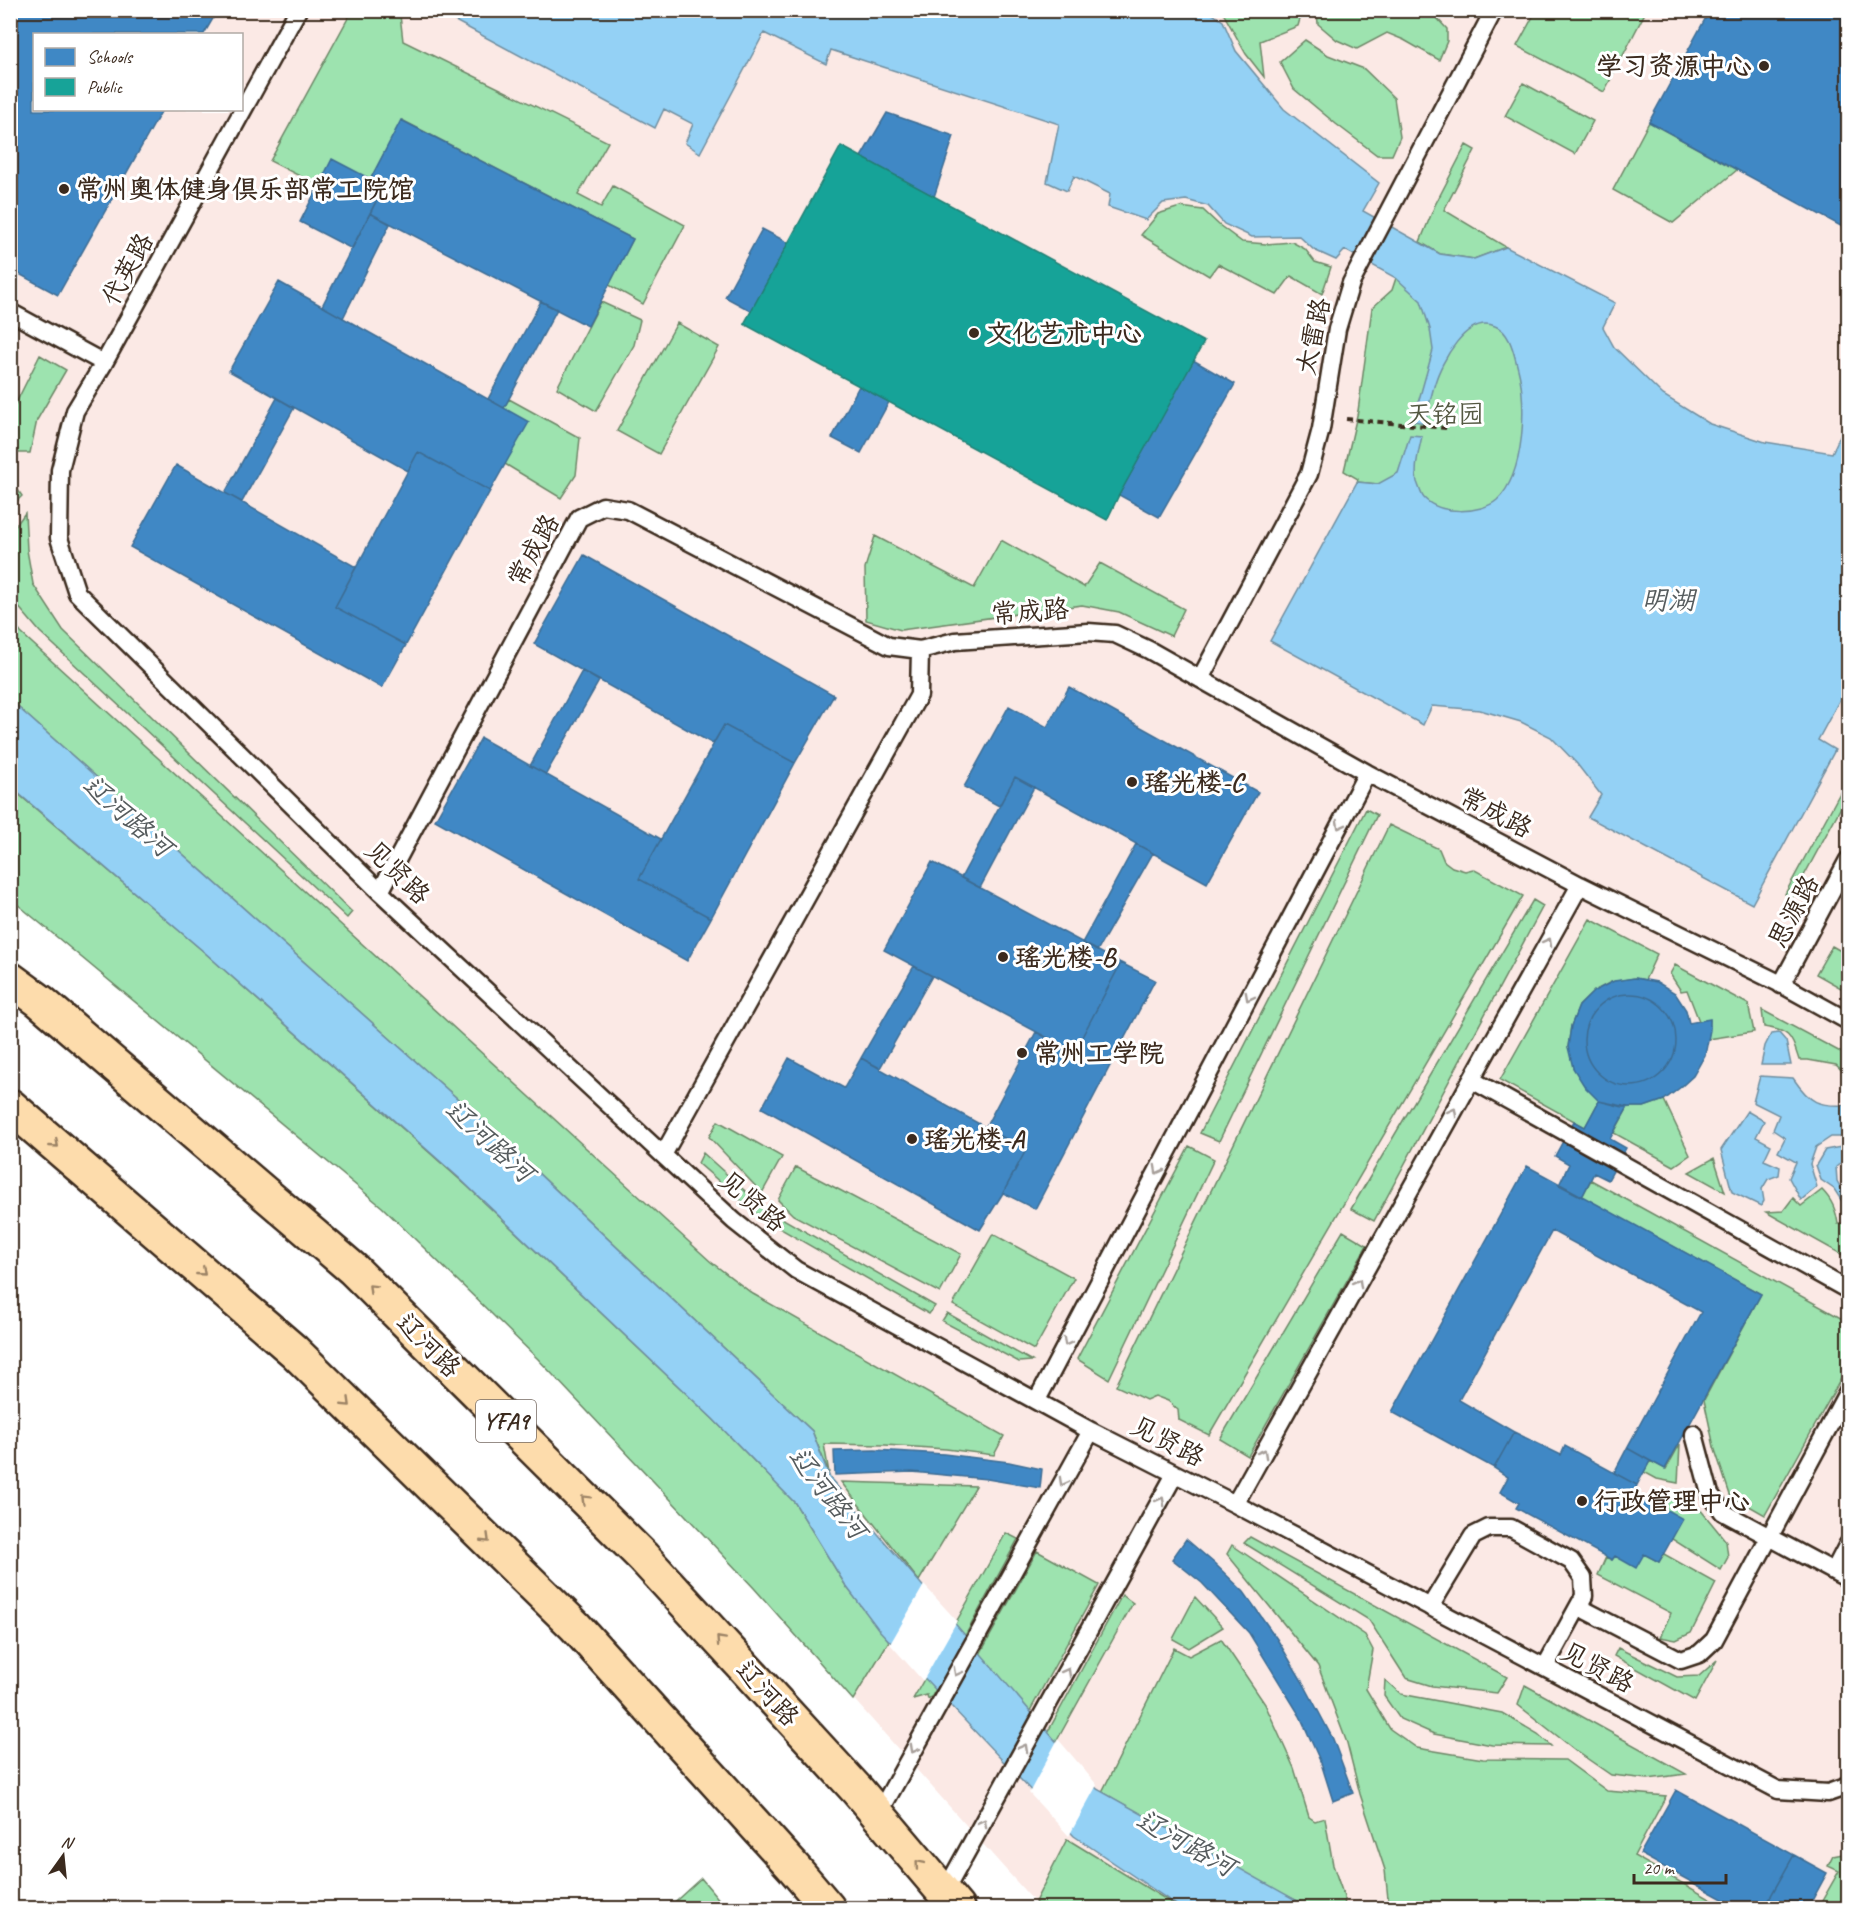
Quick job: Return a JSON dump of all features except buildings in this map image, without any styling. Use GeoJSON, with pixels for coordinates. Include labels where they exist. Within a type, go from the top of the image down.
{"type":"FeatureCollection","features":[{"type":"Feature","properties":{"kind":"main road","name":"辽河路"},"geometry":{"type":"LineString","coordinates":[[10,979],[40,1001],[353,1269],[643,1557],[858,1791],[951,1901]]}},
{"type":"Feature","properties":{"kind":"main road"},"geometry":{"type":"LineString","coordinates":[[10,1106],[294,1351],[566,1618],[828,1908]]}},
{"type":"Feature","properties":{"kind":"lane","name":"代英路"},"geometry":{"type":"LineString","coordinates":[[243,110],[298,10]]}},
{"type":"Feature","properties":{"kind":"lane","name":"太雷路"},"geometry":{"type":"LineString","coordinates":[[1200,679],[1309,474],[1323,417],[1336,329],[1351,283],[1471,57],[1492,11]]}},
{"type":"Feature","properties":{"kind":"lane","name":"代英路"},"geometry":{"type":"LineString","coordinates":[[104,363],[242,111]]}},
{"type":"Feature","properties":{"kind":"lane"},"geometry":{"type":"LineString","coordinates":[[10,312],[104,363]]}},
{"type":"Feature","properties":{"kind":"lane","name":"见贤路"},"geometry":{"type":"LineString","coordinates":[[104,363],[75,411],[60,470],[59,538],[76,593],[380,892],[734,1221],[796,1270],[1091,1431],[1235,1504],[1778,1790],[1828,1793],[1848,1786]]}},
{"type":"Feature","properties":{"kind":"lane","name":"常成路"},"geometry":{"type":"LineString","coordinates":[[380,892],[579,518],[603,506],[628,510],[890,646],[920,650],[955,641],[1088,632],[1115,634],[1149,650],[1367,773],[1580,885],[1781,985],[1848,1022]]}},
{"type":"Feature","properties":{"kind":"lane"},"geometry":{"type":"LineString","coordinates":[[663,1155],[919,695],[920,650]]}},
{"type":"Feature","properties":{"kind":"lane"},"geometry":{"type":"LineString","coordinates":[[1037,1400],[1367,773]]}},
{"type":"Feature","properties":{"kind":"lane","name":"思源路"},"geometry":{"type":"LineString","coordinates":[[1781,985],[1848,860]]}},
{"type":"Feature","properties":{"kind":"lane"},"geometry":{"type":"LineString","coordinates":[[1235,1504],[1580,885]]}},
{"type":"Feature","properties":{"kind":"lane"},"geometry":{"type":"LineString","coordinates":[[1472,1080],[1848,1290]]}},
{"type":"Feature","properties":{"kind":"lane"},"geometry":{"type":"LineString","coordinates":[[1579,1607],[1681,1660],[1699,1654],[1714,1640],[1848,1391]]}},
{"type":"Feature","properties":{"kind":"lane"},"geometry":{"type":"LineString","coordinates":[[878,1815],[1091,1431]]}},
{"type":"Feature","properties":{"kind":"lane"},"geometry":{"type":"LineString","coordinates":[[1694,1434],[1710,1494],[1723,1512],[1841,1575],[1848,1544]]}},
{"type":"Feature","properties":{"kind":"lane"},"geometry":{"type":"LineString","coordinates":[[951,1901],[1010,1774],[1175,1474]]}},
{"type":"Feature","properties":{"kind":"lane"},"geometry":{"type":"LineString","coordinates":[[1430,1607],[1473,1536],[1489,1528],[1511,1528],[1571,1561],[1583,1578],[1584,1596],[1545,1667]]}},
{"type":"Feature","properties":{"kind":"path"},"geometry":{"type":"LineString","coordinates":[[1323,417],[1447,428]]}},
{"type":"Feature","properties":{"kind":"shaded area","name":"常州工学院"},"geometry":{"type":"Polygon","coordinates":[[[10,11],[1848,11],[1848,1908],[1040,1908],[685,1510],[538,1359],[382,1207],[11,899],[10,11]]]}},
{"type":"Feature","properties":{"kind":"green space"},"geometry":{"type":"Polygon","coordinates":[[[352,11],[397,11],[400,15],[403,41],[608,142],[578,195],[601,207],[613,186],[685,225],[643,304],[609,285],[633,239],[402,120],[370,180],[319,186],[270,161],[352,11]]]}},
{"type":"Feature","properties":{"kind":"green space"},"geometry":{"type":"Polygon","coordinates":[[[1222,11],[1295,11],[1300,19],[1298,26],[1260,41],[1264,77],[1246,54],[1222,11]]]}},
{"type":"Feature","properties":{"kind":"green space"},"geometry":{"type":"Polygon","coordinates":[[[1317,11],[1391,11],[1435,16],[1447,29],[1447,41],[1439,60],[1387,33],[1357,49],[1337,40],[1318,24],[1317,11]]]}},
{"type":"Feature","properties":{"kind":"green space"},"geometry":{"type":"Polygon","coordinates":[[[1536,11],[1646,11],[1604,92],[1517,46],[1536,11]]]}},
{"type":"Feature","properties":{"kind":"green space"},"geometry":{"type":"Polygon","coordinates":[[[1305,40],[1328,55],[1364,69],[1394,98],[1400,137],[1392,155],[1377,155],[1294,89],[1280,62],[1305,40]]]}},
{"type":"Feature","properties":{"kind":"green space"},"geometry":{"type":"Polygon","coordinates":[[[1523,83],[1593,121],[1575,154],[1505,116],[1523,83]]]}},
{"type":"Feature","properties":{"kind":"green space"},"geometry":{"type":"Polygon","coordinates":[[[1649,122],[1737,170],[1673,223],[1613,190],[1649,122]]]}},
{"type":"Feature","properties":{"kind":"green space"},"geometry":{"type":"Polygon","coordinates":[[[1466,145],[1475,150],[1444,210],[1506,247],[1474,259],[1440,254],[1420,242],[1435,205],[1466,145]]]}},
{"type":"Feature","properties":{"kind":"green space"},"geometry":{"type":"Polygon","coordinates":[[[1180,207],[1203,210],[1242,242],[1266,244],[1292,242],[1305,249],[1315,262],[1331,267],[1322,294],[1291,276],[1277,295],[1218,264],[1209,276],[1141,235],[1158,214],[1180,207]]]}},
{"type":"Feature","properties":{"kind":"green space","name":"天铭园"},"geometry":{"type":"Polygon","coordinates":[[[1396,278],[1519,315],[1531,471],[1503,515],[1447,517],[1378,484],[1357,482],[1358,479],[1344,471],[1358,411],[1372,308],[1392,290],[1396,278]]]}},
{"type":"Feature","properties":{"kind":"green space"},"geometry":{"type":"Polygon","coordinates":[[[601,302],[640,320],[634,345],[596,411],[557,388],[601,302]]]}},
{"type":"Feature","properties":{"kind":"green space"},"geometry":{"type":"Polygon","coordinates":[[[677,323],[719,347],[659,454],[617,431],[677,323]]]}},
{"type":"Feature","properties":{"kind":"green space"},"geometry":{"type":"Polygon","coordinates":[[[40,355],[66,370],[37,420],[30,453],[11,453],[11,413],[40,355]]]}},
{"type":"Feature","properties":{"kind":"green space"},"geometry":{"type":"Polygon","coordinates":[[[509,399],[580,438],[576,475],[561,498],[505,464],[504,408],[509,399]]]}},
{"type":"Feature","properties":{"kind":"green space"},"geometry":{"type":"Polygon","coordinates":[[[11,480],[22,496],[10,507],[11,480]]]}},
{"type":"Feature","properties":{"kind":"green space"},"geometry":{"type":"Polygon","coordinates":[[[25,513],[27,550],[33,584],[63,630],[352,912],[347,918],[40,632],[11,598],[11,532],[25,513]]]}},
{"type":"Feature","properties":{"kind":"green space"},"geometry":{"type":"Polygon","coordinates":[[[875,536],[974,588],[1001,540],[1084,587],[1100,563],[1184,609],[1171,636],[1119,612],[1082,605],[901,630],[866,620],[865,568],[875,536]]]}},
{"type":"Feature","properties":{"kind":"green space"},"geometry":{"type":"Polygon","coordinates":[[[10,618],[21,633],[711,1262],[753,1294],[1004,1436],[994,1455],[885,1445],[824,1444],[829,1473],[812,1431],[486,1124],[11,701],[10,618]]]}},
{"type":"Feature","properties":{"kind":"green space"},"geometry":{"type":"Polygon","coordinates":[[[1848,778],[1848,794],[1792,898],[1785,894],[1848,778]]]}},
{"type":"Feature","properties":{"kind":"green space"},"geometry":{"type":"Polygon","coordinates":[[[10,787],[203,951],[467,1186],[713,1419],[795,1503],[846,1586],[889,1641],[853,1700],[754,1588],[538,1359],[382,1207],[11,899],[10,787]]]}},
{"type":"Feature","properties":{"kind":"green space"},"geometry":{"type":"Polygon","coordinates":[[[1366,809],[1377,815],[1219,1141],[1200,1133],[1366,809]]]}},
{"type":"Feature","properties":{"kind":"green space"},"geometry":{"type":"Polygon","coordinates":[[[1389,825],[1439,849],[1444,861],[1452,867],[1465,871],[1473,869],[1523,896],[1209,1435],[1179,1420],[1178,1410],[1168,1401],[1155,1396],[1146,1400],[1116,1386],[1389,825]]]}},
{"type":"Feature","properties":{"kind":"green space"},"geometry":{"type":"Polygon","coordinates":[[[1533,900],[1543,906],[1374,1221],[1351,1209],[1533,900]]]}},
{"type":"Feature","properties":{"kind":"green space"},"geometry":{"type":"Polygon","coordinates":[[[1590,919],[1657,954],[1645,980],[1635,978],[1611,982],[1594,991],[1579,1006],[1571,1026],[1568,1047],[1599,1101],[1585,1127],[1500,1080],[1590,919]]]}},
{"type":"Feature","properties":{"kind":"green space"},"geometry":{"type":"Polygon","coordinates":[[[1832,946],[1848,955],[1848,992],[1816,974],[1832,946]]]}},
{"type":"Feature","properties":{"kind":"green space"},"geometry":{"type":"Polygon","coordinates":[[[1675,965],[1748,1004],[1754,1032],[1708,1039],[1710,1020],[1699,1021],[1687,990],[1681,991],[1670,974],[1675,965]]]}},
{"type":"Feature","properties":{"kind":"green space"},"geometry":{"type":"Polygon","coordinates":[[[1762,1010],[1848,1056],[1848,1076],[1836,1065],[1799,1060],[1789,1036],[1780,1030],[1764,1027],[1762,1010]]]}},
{"type":"Feature","properties":{"kind":"green space"},"geometry":{"type":"Polygon","coordinates":[[[1664,1100],[1690,1155],[1674,1166],[1614,1133],[1628,1107],[1644,1107],[1664,1100]]]}},
{"type":"Feature","properties":{"kind":"green space"},"geometry":{"type":"Polygon","coordinates":[[[718,1121],[782,1157],[762,1193],[709,1137],[718,1121]]]}},
{"type":"Feature","properties":{"kind":"green space"},"geometry":{"type":"Polygon","coordinates":[[[1189,1146],[1214,1159],[1109,1379],[1077,1359],[1189,1146]]]}},
{"type":"Feature","properties":{"kind":"green space"},"geometry":{"type":"Polygon","coordinates":[[[703,1153],[764,1208],[935,1306],[929,1314],[760,1217],[698,1163],[703,1153]]]}},
{"type":"Feature","properties":{"kind":"green space"},"geometry":{"type":"Polygon","coordinates":[[[1714,1158],[1725,1192],[1689,1172],[1714,1158]]]}},
{"type":"Feature","properties":{"kind":"green space"},"geometry":{"type":"Polygon","coordinates":[[[796,1167],[961,1254],[940,1293],[793,1215],[778,1200],[796,1167]]]}},
{"type":"Feature","properties":{"kind":"green space"},"geometry":{"type":"Polygon","coordinates":[[[1591,1180],[1848,1322],[1848,1366],[1765,1515],[1730,1495],[1714,1447],[1704,1400],[1761,1294],[1582,1197],[1591,1180]]]}},
{"type":"Feature","properties":{"kind":"green space"},"geometry":{"type":"Polygon","coordinates":[[[1822,1190],[1833,1206],[1838,1224],[1848,1224],[1848,1258],[1766,1212],[1783,1211],[1793,1198],[1801,1206],[1822,1190]]]}},
{"type":"Feature","properties":{"kind":"green space"},"geometry":{"type":"Polygon","coordinates":[[[1343,1231],[1367,1245],[1248,1456],[1220,1439],[1343,1231]]]}},
{"type":"Feature","properties":{"kind":"green space"},"geometry":{"type":"Polygon","coordinates":[[[993,1234],[1074,1278],[1034,1350],[953,1305],[993,1234]]]}},
{"type":"Feature","properties":{"kind":"green space"},"geometry":{"type":"Polygon","coordinates":[[[947,1313],[1032,1361],[1019,1362],[942,1321],[947,1313]]]}},
{"type":"Feature","properties":{"kind":"green space"},"geometry":{"type":"Polygon","coordinates":[[[1680,1444],[1678,1483],[1657,1479],[1644,1472],[1650,1461],[1666,1469],[1680,1444]]]}},
{"type":"Feature","properties":{"kind":"green space"},"geometry":{"type":"Polygon","coordinates":[[[841,1482],[976,1486],[919,1581],[841,1482]]]}},
{"type":"Feature","properties":{"kind":"green space"},"geometry":{"type":"Polygon","coordinates":[[[1690,1497],[1726,1541],[1728,1557],[1721,1570],[1672,1539],[1645,1499],[1690,1497]]]}},
{"type":"Feature","properties":{"kind":"green space"},"geometry":{"type":"Polygon","coordinates":[[[1006,1533],[1018,1539],[932,1696],[928,1699],[927,1695],[913,1699],[1006,1533]]]}},
{"type":"Feature","properties":{"kind":"green space"},"geometry":{"type":"Polygon","coordinates":[[[1250,1537],[1507,1677],[1497,1693],[1432,1686],[1406,1678],[1369,1620],[1244,1543],[1250,1537]]]}},
{"type":"Feature","properties":{"kind":"green space"},"geometry":{"type":"Polygon","coordinates":[[[1232,1545],[1365,1635],[1373,1650],[1366,1689],[1390,1729],[1417,1748],[1483,1759],[1565,1760],[1607,1791],[1666,1796],[1634,1856],[1726,1908],[1389,1908],[1385,1870],[1360,1794],[1347,1743],[1318,1666],[1227,1554],[1232,1545]]]}},
{"type":"Feature","properties":{"kind":"green space"},"geometry":{"type":"Polygon","coordinates":[[[1037,1551],[1099,1585],[1015,1738],[953,1703],[1037,1551]]]}},
{"type":"Feature","properties":{"kind":"green space"},"geometry":{"type":"Polygon","coordinates":[[[1644,1554],[1659,1562],[1664,1554],[1716,1583],[1691,1633],[1676,1640],[1660,1637],[1671,1613],[1598,1575],[1606,1557],[1612,1560],[1615,1556],[1644,1554]]]}},
{"type":"Feature","properties":{"kind":"green space"},"geometry":{"type":"Polygon","coordinates":[[[1122,1595],[1133,1603],[1040,1771],[1037,1752],[1122,1595]]]}},
{"type":"Feature","properties":{"kind":"green space"},"geometry":{"type":"Polygon","coordinates":[[[1195,1597],[1223,1627],[1189,1648],[1173,1639],[1195,1597]]]}},
{"type":"Feature","properties":{"kind":"green space"},"geometry":{"type":"Polygon","coordinates":[[[1221,1639],[1265,1704],[1294,1768],[1309,1817],[1315,1821],[1325,1818],[1333,1865],[1344,1897],[1345,1908],[1312,1908],[1277,1891],[1102,1792],[1174,1648],[1189,1656],[1221,1639]]]}},
{"type":"Feature","properties":{"kind":"green space"},"geometry":{"type":"Polygon","coordinates":[[[1618,1648],[1677,1677],[1699,1676],[1717,1660],[1695,1701],[1614,1656],[1618,1648]]]}},
{"type":"Feature","properties":{"kind":"green space"},"geometry":{"type":"Polygon","coordinates":[[[1385,1680],[1401,1694],[1502,1713],[1538,1734],[1551,1746],[1492,1745],[1434,1734],[1400,1719],[1384,1696],[1385,1680]]]}},
{"type":"Feature","properties":{"kind":"green space"},"geometry":{"type":"Polygon","coordinates":[[[1525,1685],[1686,1774],[1648,1779],[1611,1775],[1518,1705],[1525,1685]]]}},
{"type":"Feature","properties":{"kind":"green space"},"geometry":{"type":"Polygon","coordinates":[[[1067,1839],[1180,1908],[1040,1908],[1035,1902],[1067,1839]]]}},
{"type":"Feature","properties":{"kind":"green space"},"geometry":{"type":"Polygon","coordinates":[[[1848,1853],[1848,1908],[1818,1908],[1839,1871],[1828,1866],[1833,1856],[1848,1853]]]}},
{"type":"Feature","properties":{"kind":"green space"},"geometry":{"type":"Polygon","coordinates":[[[701,1878],[726,1908],[668,1908],[701,1878]]]}},
{"type":"Feature","properties":{"kind":"water","name":"明湖"},"geometry":{"type":"Polygon","coordinates":[[[447,10],[1208,11],[1223,21],[1236,51],[1284,109],[1379,183],[1363,211],[1440,254],[1474,259],[1506,247],[1615,303],[1603,327],[1614,347],[1663,395],[1710,424],[1765,442],[1832,453],[1844,427],[1848,430],[1848,684],[1818,740],[1835,750],[1752,904],[1588,817],[1601,795],[1577,764],[1551,737],[1521,722],[1480,710],[1432,706],[1423,725],[1270,641],[1357,482],[1378,484],[1398,473],[1410,435],[1422,436],[1416,477],[1423,497],[1431,504],[1460,511],[1481,508],[1497,500],[1506,488],[1518,456],[1523,419],[1518,369],[1508,339],[1500,329],[1485,324],[1465,333],[1449,353],[1438,374],[1425,423],[1413,421],[1433,350],[1430,329],[1421,301],[1396,278],[1345,250],[1336,260],[1314,250],[1299,236],[1252,237],[1224,224],[1208,206],[1186,200],[1163,203],[1146,220],[1108,207],[1110,194],[1074,176],[1067,191],[1047,182],[1059,124],[831,50],[826,64],[764,33],[700,153],[685,143],[693,124],[664,109],[655,128],[446,16],[447,10]]]}},
{"type":"Feature","properties":{"kind":"water","name":"辽河路河"},"geometry":{"type":"Polygon","coordinates":[[[11,701],[486,1124],[812,1431],[830,1478],[1097,1789],[1310,1908],[1181,1908],[1074,1836],[879,1630],[846,1586],[795,1503],[713,1419],[459,1178],[203,951],[11,787],[11,701]]]}},
{"type":"Feature","properties":{"kind":"water"},"geometry":{"type":"Polygon","coordinates":[[[1779,1033],[1786,1041],[1791,1065],[1761,1065],[1765,1046],[1771,1034],[1779,1033]]]}},
{"type":"Feature","properties":{"kind":"water"},"geometry":{"type":"Polygon","coordinates":[[[1760,1076],[1793,1078],[1816,1102],[1848,1105],[1848,1137],[1831,1137],[1816,1147],[1810,1164],[1817,1187],[1801,1200],[1789,1178],[1796,1162],[1778,1152],[1785,1138],[1773,1130],[1779,1115],[1753,1102],[1760,1076]]]}},
{"type":"Feature","properties":{"kind":"water"},"geometry":{"type":"Polygon","coordinates":[[[1747,1111],[1764,1121],[1756,1137],[1771,1145],[1764,1160],[1780,1167],[1779,1175],[1768,1179],[1762,1189],[1764,1201],[1761,1206],[1732,1192],[1721,1150],[1747,1111]]]}},
{"type":"Feature","properties":{"kind":"water"},"geometry":{"type":"Polygon","coordinates":[[[1841,1147],[1848,1150],[1848,1157],[1836,1167],[1837,1181],[1846,1197],[1843,1203],[1834,1189],[1821,1180],[1816,1165],[1825,1150],[1841,1147]]]}},
{"type":"Feature","properties":{"kind":"pier"},"geometry":{"type":"Polygon","coordinates":[[[924,1585],[957,1621],[923,1681],[890,1644],[924,1585]]]}},
{"type":"Feature","properties":{"kind":"pier"},"geometry":{"type":"Polygon","coordinates":[[[1058,1739],[1097,1785],[1069,1836],[1029,1793],[1058,1739]]]}},
{"type":"Feature","properties":{"kind":"place","name":"学习资源中心"},"geometry":{"type":"Point","coordinates":[1764,66]}},
{"type":"Feature","properties":{"kind":"place","name":"常州奥体健身俱乐部常工院馆"},"geometry":{"type":"Point","coordinates":[64,189]}},
{"type":"Feature","properties":{"kind":"place","name":"文化艺术中心"},"geometry":{"type":"Point","coordinates":[974,333]}},
{"type":"Feature","properties":{"kind":"place","name":"瑶光楼-C"},"geometry":{"type":"Point","coordinates":[1132,782]}},
{"type":"Feature","properties":{"kind":"place","name":"瑶光楼-B"},"geometry":{"type":"Point","coordinates":[1003,957]}},
{"type":"Feature","properties":{"kind":"place","name":"常州工学院"},"geometry":{"type":"Point","coordinates":[1022,1053]}},
{"type":"Feature","properties":{"kind":"place","name":"瑶光楼-A"},"geometry":{"type":"Point","coordinates":[912,1139]}},
{"type":"Feature","properties":{"kind":"place","name":"行政管理中心"},"geometry":{"type":"Point","coordinates":[1582,1501]}}]}
